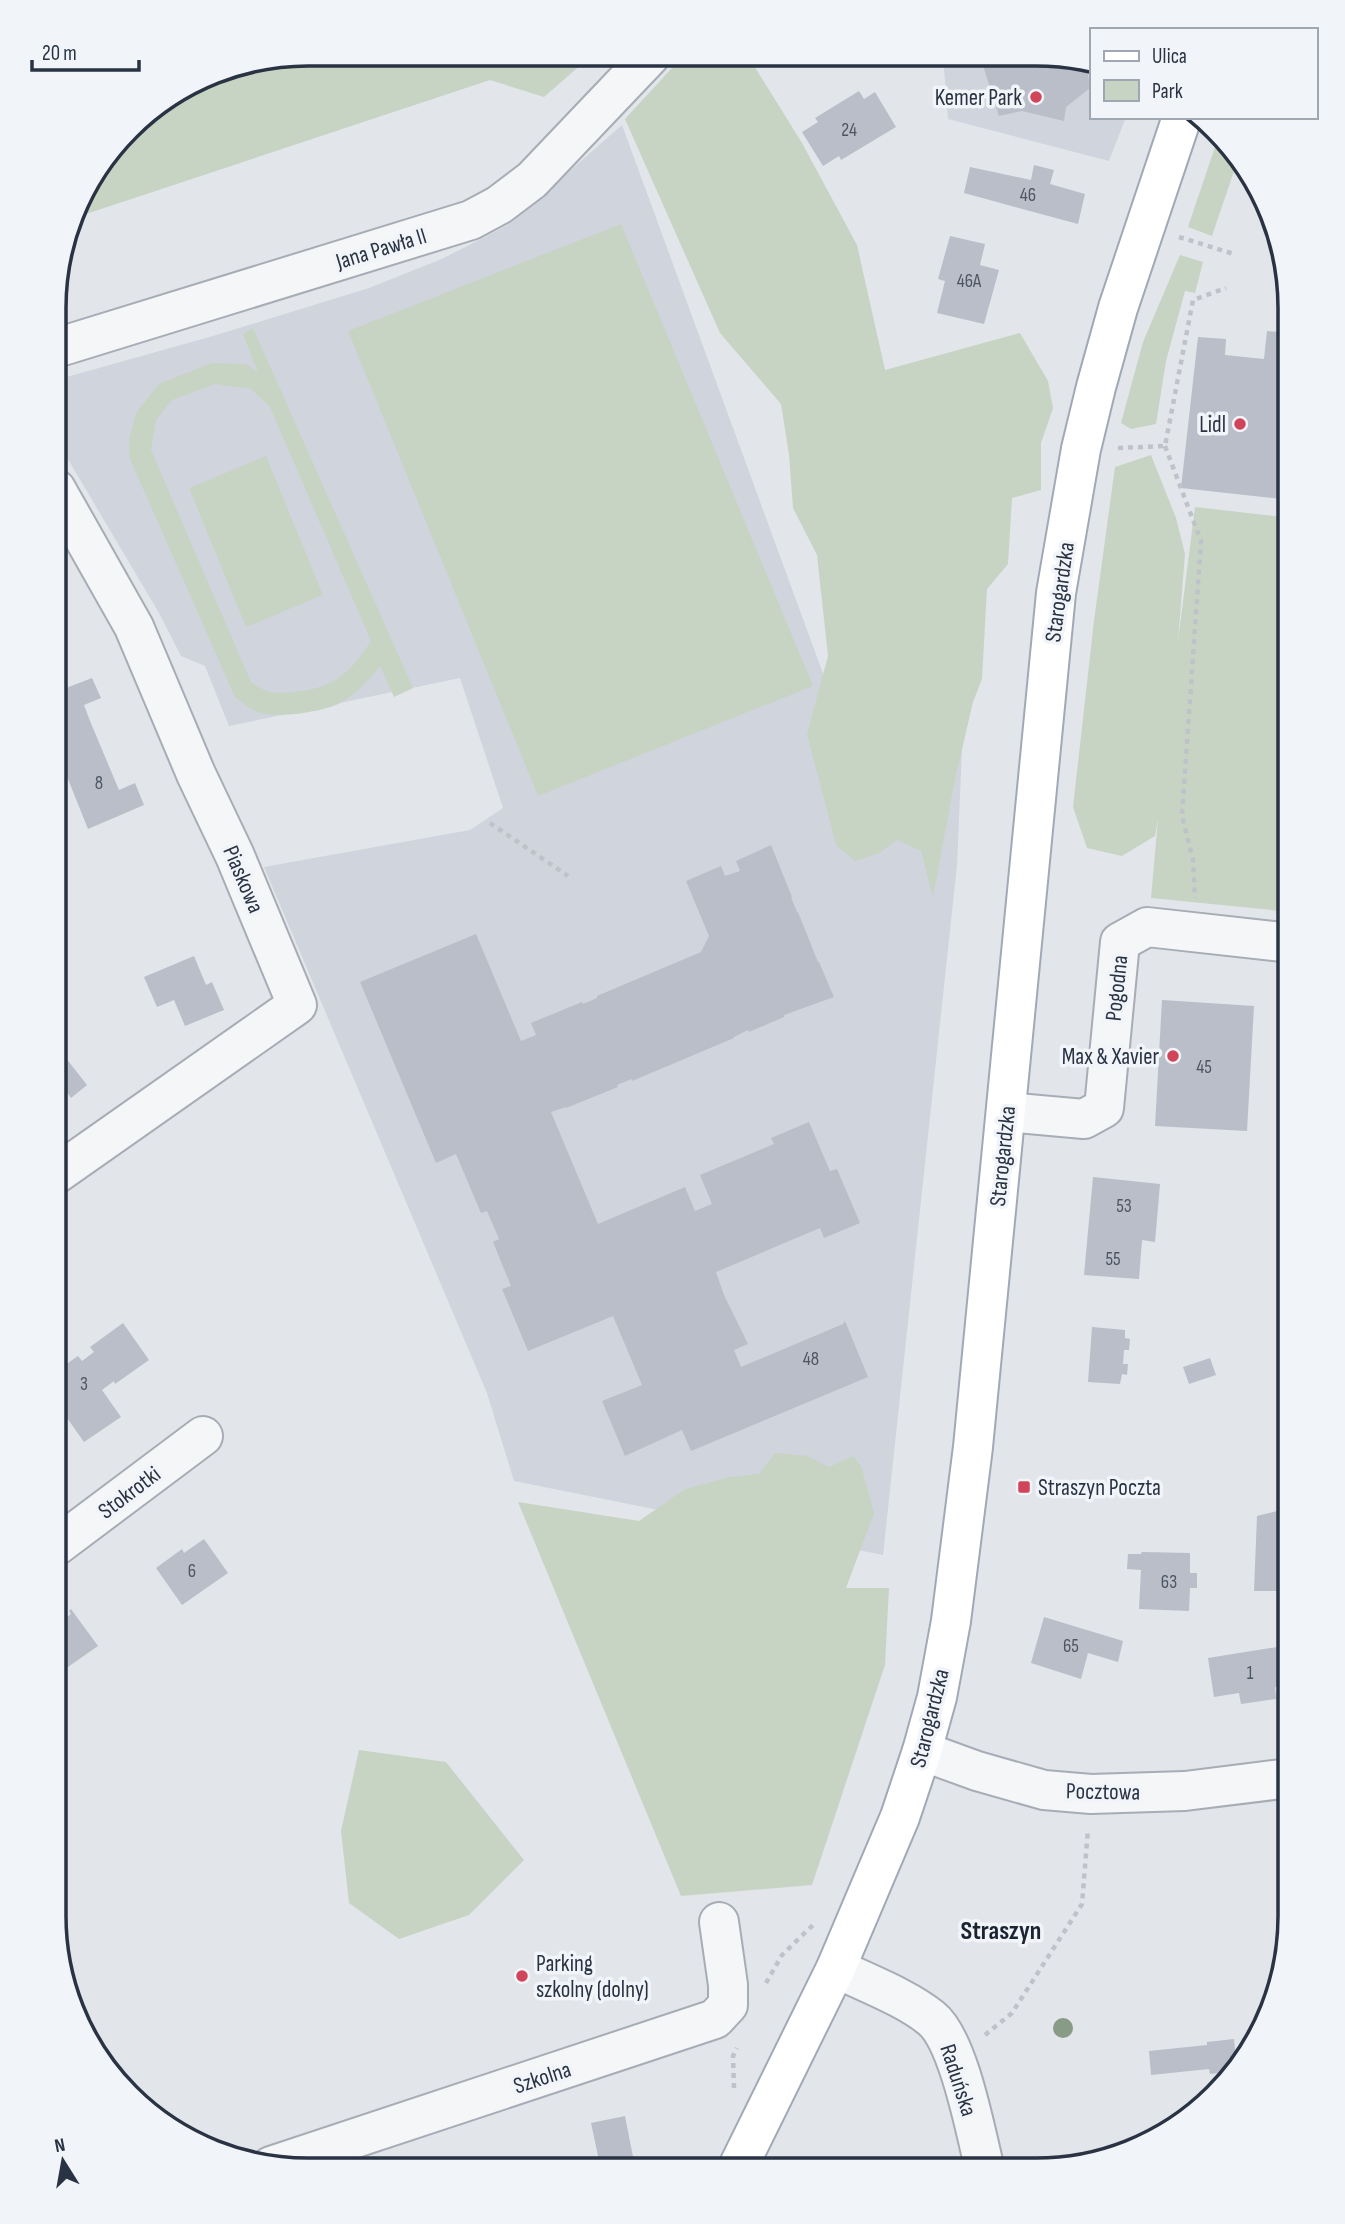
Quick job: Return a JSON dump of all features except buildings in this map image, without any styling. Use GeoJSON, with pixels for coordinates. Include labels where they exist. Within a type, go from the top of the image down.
{"type":"FeatureCollection","features":[{"type":"Feature","properties":{"kind":"main road","name":"Starogardzka"},"geometry":{"type":"LineString","coordinates":[[742,2158],[836,1968],[900,1817],[937,1697],[955,1594],[973,1447],[1056,593],[1081,449],[1118,308],[1181,119]]}},
{"type":"Feature","properties":{"kind":"street","name":"Jana Pawła II"},"geometry":{"type":"LineString","coordinates":[[66,345],[471,220],[499,205],[532,180],[641,66]]}},
{"type":"Feature","properties":{"kind":"street","name":"Piaskowa"},"geometry":{"type":"LineString","coordinates":[[66,507],[134,627],[297,1005],[66,1167]]}},
{"type":"Feature","properties":{"kind":"street","name":"Pogodna"},"geometry":{"type":"LineString","coordinates":[[1007,1112],[1084,1119],[1104,1108],[1120,942],[1147,927],[1278,942]]}},
{"type":"Feature","properties":{"kind":"street","name":"Stokrotki"},"geometry":{"type":"LineString","coordinates":[[66,1539],[203,1436]]}},
{"type":"Feature","properties":{"kind":"street","name":"Pocztowa"},"geometry":{"type":"LineString","coordinates":[[922,1751],[977,1771],[1090,1805],[1278,1779]]}},
{"type":"Feature","properties":{"kind":"street","name":"Szkolna"},"geometry":{"type":"LineString","coordinates":[[298,2157],[715,2020],[729,2005],[719,1922]]}},
{"type":"Feature","properties":{"kind":"street","name":"Raduńska"},"geometry":{"type":"LineString","coordinates":[[836,1968],[932,2019],[943,2031],[960,2074],[982,2158]]}},
{"type":"Feature","properties":{"kind":"path"},"geometry":{"type":"LineString","coordinates":[[1175,236],[1234,254]]}},
{"type":"Feature","properties":{"kind":"path"},"geometry":{"type":"LineString","coordinates":[[1193,932],[1196,889],[1193,859],[1182,816],[1202,541],[1165,446],[1193,300],[1226,288]]}},
{"type":"Feature","properties":{"kind":"path"},"geometry":{"type":"LineString","coordinates":[[1107,448],[1165,446]]}},
{"type":"Feature","properties":{"kind":"path"},"geometry":{"type":"LineString","coordinates":[[490,823],[568,876]]}},
{"type":"Feature","properties":{"kind":"path"},"geometry":{"type":"LineString","coordinates":[[976,2041],[1012,2013],[1082,1904],[1090,1805]]}},
{"type":"Feature","properties":{"kind":"shaded area"},"geometry":{"type":"Polygon","coordinates":[[[944,66],[1036,66],[1090,73],[1090,119],[1125,119],[1109,161],[948,119],[944,66]]]}},
{"type":"Feature","properties":{"kind":"shaded area"},"geometry":{"type":"Polygon","coordinates":[[[622,125],[847,739],[963,727],[957,865],[883,1555],[514,1481],[487,1393],[264,867],[470,830],[503,808],[460,678],[229,726],[205,666],[181,656],[159,613],[66,456],[66,377],[369,288],[444,258],[508,225],[622,125]]]}},
{"type":"Feature","properties":{"kind":"green space"},"geometry":{"type":"Polygon","coordinates":[[[309,66],[579,66],[544,97],[490,80],[86,214],[107,174],[149,127],[174,107],[231,79],[277,69],[309,66]]]}},
{"type":"Feature","properties":{"kind":"green space"},"geometry":{"type":"Polygon","coordinates":[[[674,66],[754,66],[802,143],[857,245],[885,370],[1020,333],[1048,381],[1053,408],[1041,443],[1041,490],[1012,498],[1008,564],[987,589],[982,679],[973,702],[954,784],[933,897],[921,851],[897,840],[879,853],[855,861],[836,845],[807,734],[828,656],[817,555],[793,508],[789,455],[781,404],[720,333],[625,119],[674,66]]]}},
{"type":"Feature","properties":{"kind":"green space"},"geometry":{"type":"Polygon","coordinates":[[[1215,146],[1234,170],[1212,236],[1188,227],[1215,146]]]}},
{"type":"Feature","properties":{"kind":"green space"},"geometry":{"type":"Polygon","coordinates":[[[621,224],[813,686],[538,796],[348,331],[621,224]]]}},
{"type":"Feature","properties":{"kind":"green space"},"geometry":{"type":"Polygon","coordinates":[[[1180,255],[1203,262],[1195,293],[1185,291],[1166,361],[1156,424],[1131,429],[1121,423],[1143,342],[1180,255]]]}},
{"type":"Feature","properties":{"kind":"green space"},"geometry":{"type":"Polygon","coordinates":[[[253,328],[413,688],[394,697],[380,666],[346,700],[312,712],[266,714],[252,709],[235,697],[130,459],[129,440],[136,413],[159,384],[212,363],[246,364],[258,372],[243,334],[253,328]],[[215,384],[172,400],[156,420],[151,450],[251,682],[275,693],[306,690],[339,678],[371,641],[270,407],[251,389],[215,384]]]}},
{"type":"Feature","properties":{"kind":"green space"},"geometry":{"type":"Polygon","coordinates":[[[1151,455],[1176,518],[1185,554],[1178,641],[1195,507],[1278,517],[1278,911],[1151,898],[1158,819],[1155,836],[1122,856],[1087,848],[1073,807],[1115,467],[1151,455]]]}},
{"type":"Feature","properties":{"kind":"green space"},"geometry":{"type":"Polygon","coordinates":[[[266,456],[323,595],[246,627],[189,488],[266,456]]]}},
{"type":"Feature","properties":{"kind":"green space"},"geometry":{"type":"Polygon","coordinates":[[[775,1453],[808,1456],[829,1467],[853,1456],[861,1466],[874,1513],[846,1588],[889,1588],[885,1665],[812,1885],[681,1896],[518,1502],[639,1521],[685,1489],[730,1477],[759,1474],[775,1453]]]}},
{"type":"Feature","properties":{"kind":"green space"},"geometry":{"type":"Polygon","coordinates":[[[359,1750],[446,1762],[524,1860],[469,1915],[399,1939],[349,1903],[341,1831],[359,1750]]]}},
{"type":"Feature","properties":{"kind":"place","name":"Kemer Park"},"geometry":{"type":"Point","coordinates":[1036,97]}},
{"type":"Feature","properties":{"kind":"place","name":"Lidl"},"geometry":{"type":"Point","coordinates":[1240,424]}},
{"type":"Feature","properties":{"kind":"place","name":"Max & Xavier"},"geometry":{"type":"Point","coordinates":[1173,1056]}},
{"type":"Feature","properties":{"kind":"place","name":"Straszyn Poczta"},"geometry":{"type":"Point","coordinates":[1024,1487]}},
{"type":"Feature","properties":{"kind":"place","name":"Parking szkolny (dolny)"},"geometry":{"type":"Point","coordinates":[522,1976]}},
{"type":"Feature","properties":{"kind":"district","name":"Straszyn"},"geometry":{"type":"Point","coordinates":[1001,1930]}}]}
